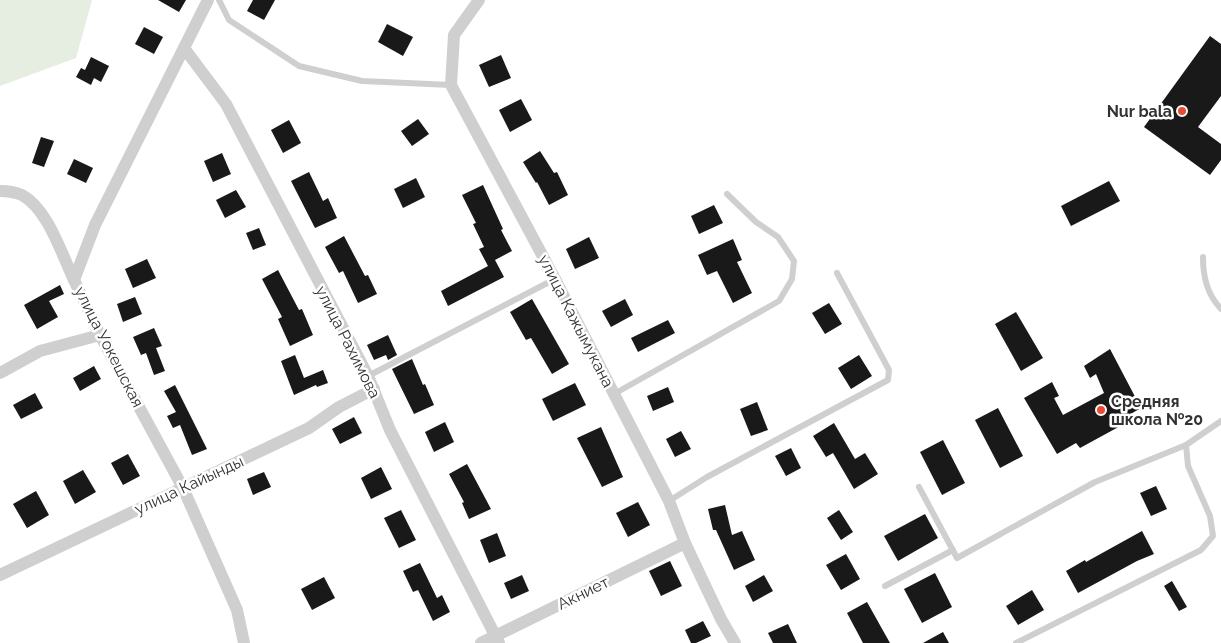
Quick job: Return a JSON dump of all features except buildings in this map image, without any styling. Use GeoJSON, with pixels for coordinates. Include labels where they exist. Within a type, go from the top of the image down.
{"type":"FeatureCollection","features":[{"type":"Feature","properties":{"kind":"street","name":"улица Уокешская"},"geometry":{"type":"LineString","coordinates":[[208,0],[96,225],[74,280],[100,334],[183,488],[237,610],[244,643]]}},
{"type":"Feature","properties":{"kind":"street"},"geometry":{"type":"LineString","coordinates":[[451,84],[454,35],[479,0]]}},
{"type":"Feature","properties":{"kind":"street","name":"улица Рахимова"},"geometry":{"type":"LineString","coordinates":[[184,48],[226,104],[368,376],[390,430],[497,639]]}},
{"type":"Feature","properties":{"kind":"street","name":"улица Кажымукана"},"geometry":{"type":"LineString","coordinates":[[451,84],[555,279],[669,501],[685,543],[721,619],[736,643]]}},
{"type":"Feature","properties":{"kind":"street"},"geometry":{"type":"LineString","coordinates":[[0,191],[11,191],[22,195],[41,212],[74,280]]}},
{"type":"Feature","properties":{"kind":"street"},"geometry":{"type":"LineString","coordinates":[[0,373],[40,351],[100,334]]}},
{"type":"Feature","properties":{"kind":"street","name":"улица Кайынды"},"geometry":{"type":"LineString","coordinates":[[0,575],[309,428],[339,407],[374,389]]}},
{"type":"Feature","properties":{"kind":"street","name":"Акниет"},"geometry":{"type":"LineString","coordinates":[[481,643],[497,639],[685,543]]}},
{"type":"Feature","properties":{"kind":"lane"},"geometry":{"type":"LineString","coordinates":[[219,0],[229,20],[299,66],[362,81],[451,84]]}},
{"type":"Feature","properties":{"kind":"lane"},"geometry":{"type":"LineString","coordinates":[[614,394],[779,301],[792,279],[794,261],[778,237],[756,222],[728,194]]}},
{"type":"Feature","properties":{"kind":"lane"},"geometry":{"type":"LineString","coordinates":[[1203,257],[1203,268],[1208,292],[1221,309]]}},
{"type":"Feature","properties":{"kind":"lane"},"geometry":{"type":"LineString","coordinates":[[669,501],[706,477],[888,380],[889,370],[837,274]]}},
{"type":"Feature","properties":{"kind":"lane"},"geometry":{"type":"LineString","coordinates":[[368,376],[555,279]]}},
{"type":"Feature","properties":{"kind":"lane"},"geometry":{"type":"LineString","coordinates":[[919,486],[957,558],[1095,482],[1186,445],[1221,421]]}},
{"type":"Feature","properties":{"kind":"lane"},"geometry":{"type":"LineString","coordinates":[[1016,643],[1201,550],[1213,536],[1210,516],[1188,466],[1186,445]]}},
{"type":"Feature","properties":{"kind":"lane"},"geometry":{"type":"LineString","coordinates":[[885,586],[953,550]]}},
{"type":"Feature","properties":{"kind":"shaded area"},"geometry":{"type":"Polygon","coordinates":[[[0,0],[92,0],[76,58],[0,86],[0,0]]]}},
{"type":"Feature","properties":{"kind":"place","name":"Nur bala"},"geometry":{"type":"Point","coordinates":[1182,111]}},
{"type":"Feature","properties":{"kind":"place","name":"Средняя школа №20"},"geometry":{"type":"Point","coordinates":[1101,410]}}]}
